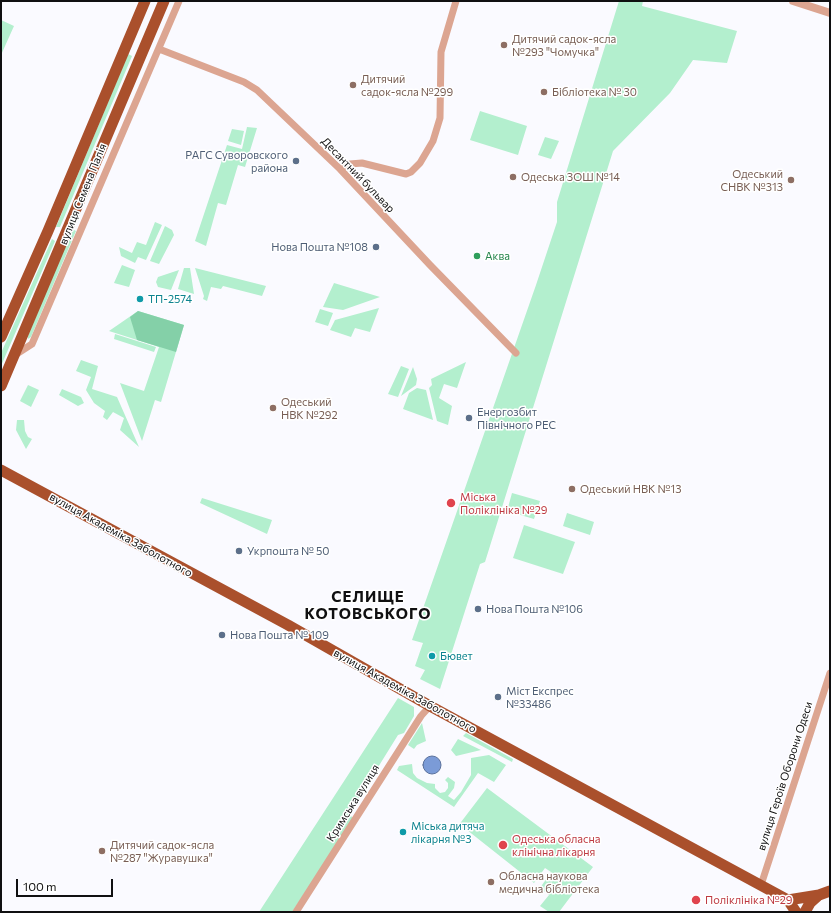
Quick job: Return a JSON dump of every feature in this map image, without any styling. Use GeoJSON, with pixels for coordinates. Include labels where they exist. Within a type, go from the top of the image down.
{"type":"FeatureCollection","features":[{"type":"Feature","properties":{"kind":"highway","name":"вулиця Семена Палія"},"geometry":{"type":"LineString","coordinates":[[1,337],[48,231],[145,1]]}},
{"type":"Feature","properties":{"kind":"highway","name":"вулиця Семена Палія"},"geometry":{"type":"LineString","coordinates":[[1,386],[65,238],[151,29],[164,1]]}},
{"type":"Feature","properties":{"kind":"highway"},"geometry":{"type":"LineString","coordinates":[[135,23],[151,29]]}},
{"type":"Feature","properties":{"kind":"highway"},"geometry":{"type":"LineString","coordinates":[[48,231],[65,238]]}},
{"type":"Feature","properties":{"kind":"highway","name":"вулиця Академіка Заболотного"},"geometry":{"type":"LineString","coordinates":[[1,470],[288,625],[430,706],[788,900],[796,912]]}},
{"type":"Feature","properties":{"kind":"highway"},"geometry":{"type":"LineString","coordinates":[[788,900],[819,895],[830,891]]}},
{"type":"Feature","properties":{"kind":"highway"},"geometry":{"type":"LineString","coordinates":[[805,912],[810,903],[819,895]]}},
{"type":"Feature","properties":{"kind":"street"},"geometry":{"type":"LineString","coordinates":[[14,356],[32,344],[179,1]]}},
{"type":"Feature","properties":{"kind":"street"},"geometry":{"type":"LineString","coordinates":[[340,170],[350,164],[362,163],[406,174],[411,172],[420,163],[433,141],[440,118],[441,52],[456,1]]}},
{"type":"Feature","properties":{"kind":"street"},"geometry":{"type":"LineString","coordinates":[[793,1],[830,13]]}},
{"type":"Feature","properties":{"kind":"street","name":"Десантний бульвар"},"geometry":{"type":"LineString","coordinates":[[159,49],[251,85],[340,170],[516,353]]}},
{"type":"Feature","properties":{"kind":"street","name":"вулиця Героїв Оборони Одеси"},"geometry":{"type":"LineString","coordinates":[[761,885],[830,673]]}},
{"type":"Feature","properties":{"kind":"street","name":"Кримська вулиця"},"geometry":{"type":"LineString","coordinates":[[296,912],[421,716],[430,706]]}},
{"type":"Feature","properties":{"kind":"green space"},"geometry":{"type":"Polygon","coordinates":[[[619,1],[643,1],[642,6],[737,31],[727,63],[693,60],[670,93],[613,151],[485,562],[480,564],[440,689],[420,679],[425,670],[415,666],[423,643],[412,640],[557,222],[557,202],[619,1]]]}},
{"type":"Feature","properties":{"kind":"green space"},"geometry":{"type":"Polygon","coordinates":[[[1,20],[14,26],[1,55],[1,20]]]}},
{"type":"Feature","properties":{"kind":"green space"},"geometry":{"type":"Polygon","coordinates":[[[128,54],[132,56],[60,227],[56,227],[128,54]]]}},
{"type":"Feature","properties":{"kind":"green space"},"geometry":{"type":"Polygon","coordinates":[[[480,111],[527,126],[518,155],[470,140],[480,111]]]}},
{"type":"Feature","properties":{"kind":"green space"},"geometry":{"type":"Polygon","coordinates":[[[247,127],[257,128],[245,167],[238,165],[226,205],[218,203],[206,246],[195,241],[227,145],[242,149],[247,127]]]}},
{"type":"Feature","properties":{"kind":"green space"},"geometry":{"type":"Polygon","coordinates":[[[232,129],[244,131],[241,145],[228,141],[232,129]]]}},
{"type":"Feature","properties":{"kind":"green space"},"geometry":{"type":"Polygon","coordinates":[[[545,137],[559,141],[551,159],[538,155],[545,137]]]}},
{"type":"Feature","properties":{"kind":"green space"},"geometry":{"type":"Polygon","coordinates":[[[155,222],[162,225],[146,260],[138,257],[135,263],[121,256],[119,247],[132,253],[137,242],[146,245],[155,222]]]}},
{"type":"Feature","properties":{"kind":"green space"},"geometry":{"type":"Polygon","coordinates":[[[165,226],[172,230],[174,235],[159,264],[150,261],[165,226]]]}},
{"type":"Feature","properties":{"kind":"green space"},"geometry":{"type":"Polygon","coordinates":[[[72,229],[76,231],[31,337],[28,339],[28,336],[72,229]]]}},
{"type":"Feature","properties":{"kind":"green space"},"geometry":{"type":"Polygon","coordinates":[[[52,239],[55,241],[1,366],[1,353],[52,239]]]}},
{"type":"Feature","properties":{"kind":"green space"},"geometry":{"type":"Polygon","coordinates":[[[122,265],[135,270],[129,287],[114,283],[122,265]]]}},
{"type":"Feature","properties":{"kind":"green space"},"geometry":{"type":"Polygon","coordinates":[[[184,268],[190,268],[194,294],[178,289],[184,268]]]}},
{"type":"Feature","properties":{"kind":"green space"},"geometry":{"type":"Polygon","coordinates":[[[195,268],[266,286],[262,296],[223,286],[221,289],[211,287],[207,301],[203,299],[204,296],[195,268]]]}},
{"type":"Feature","properties":{"kind":"green space"},"geometry":{"type":"Polygon","coordinates":[[[179,270],[171,290],[158,287],[156,282],[158,277],[179,270]]]}},
{"type":"Feature","properties":{"kind":"green space"},"geometry":{"type":"Polygon","coordinates":[[[334,283],[380,297],[343,310],[323,307],[334,283]]]}},
{"type":"Feature","properties":{"kind":"green space"},"geometry":{"type":"Polygon","coordinates":[[[379,308],[370,332],[355,328],[351,337],[330,330],[335,320],[379,308]]]}},
{"type":"Feature","properties":{"kind":"green space"},"geometry":{"type":"Polygon","coordinates":[[[320,309],[333,313],[328,326],[315,322],[320,309]]]}},
{"type":"Feature","properties":{"kind":"green space"},"geometry":{"type":"Polygon","coordinates":[[[138,311],[184,325],[161,402],[155,400],[142,441],[120,383],[144,391],[159,347],[109,331],[138,311]]]}},
{"type":"Feature","properties":{"kind":"green space"},"geometry":{"type":"Polygon","coordinates":[[[138,311],[184,325],[176,352],[137,340],[130,317],[138,311]]]}},
{"type":"Feature","properties":{"kind":"green space"},"geometry":{"type":"Polygon","coordinates":[[[115,334],[156,347],[154,352],[114,339],[115,334]]]}},
{"type":"Feature","properties":{"kind":"green space"},"geometry":{"type":"Polygon","coordinates":[[[81,360],[98,366],[92,389],[117,397],[139,447],[120,430],[124,418],[113,412],[107,420],[103,417],[105,411],[94,403],[86,390],[91,377],[76,371],[81,360]]]}},
{"type":"Feature","properties":{"kind":"green space"},"geometry":{"type":"Polygon","coordinates":[[[466,362],[457,388],[444,384],[439,398],[452,406],[448,425],[437,421],[429,388],[432,385],[431,379],[466,362]]]}},
{"type":"Feature","properties":{"kind":"green space"},"geometry":{"type":"Polygon","coordinates":[[[401,366],[409,369],[398,397],[388,394],[401,366]]]}},
{"type":"Feature","properties":{"kind":"green space"},"geometry":{"type":"Polygon","coordinates":[[[413,367],[417,379],[416,385],[401,396],[413,367]]]}},
{"type":"Feature","properties":{"kind":"green space"},"geometry":{"type":"Polygon","coordinates":[[[28,385],[39,390],[31,407],[20,401],[28,385]]]}},
{"type":"Feature","properties":{"kind":"green space"},"geometry":{"type":"Polygon","coordinates":[[[417,388],[426,390],[433,420],[403,409],[409,393],[417,388]]]}},
{"type":"Feature","properties":{"kind":"green space"},"geometry":{"type":"Polygon","coordinates":[[[62,389],[81,397],[84,403],[78,406],[59,395],[62,389]]]}},
{"type":"Feature","properties":{"kind":"green space"},"geometry":{"type":"Polygon","coordinates":[[[17,420],[24,420],[25,431],[28,437],[32,439],[26,449],[16,430],[17,420]]]}},
{"type":"Feature","properties":{"kind":"green space"},"geometry":{"type":"Polygon","coordinates":[[[512,493],[540,501],[534,519],[507,511],[512,493]]]}},
{"type":"Feature","properties":{"kind":"green space"},"geometry":{"type":"Polygon","coordinates":[[[202,498],[272,520],[267,534],[200,503],[202,498]]]}},
{"type":"Feature","properties":{"kind":"green space"},"geometry":{"type":"Polygon","coordinates":[[[567,513],[594,522],[590,535],[563,526],[567,513]]]}},
{"type":"Feature","properties":{"kind":"green space"},"geometry":{"type":"Polygon","coordinates":[[[524,525],[575,542],[563,574],[513,558],[524,525]]]}},
{"type":"Feature","properties":{"kind":"green space"},"geometry":{"type":"Polygon","coordinates":[[[398,698],[414,707],[414,716],[404,733],[398,735],[349,814],[354,819],[292,912],[259,912],[398,698]]]}},
{"type":"Feature","properties":{"kind":"green space"},"geometry":{"type":"Polygon","coordinates":[[[422,723],[426,741],[417,745],[414,749],[408,745],[422,723]]]}},
{"type":"Feature","properties":{"kind":"green space"},"geometry":{"type":"Polygon","coordinates":[[[466,733],[513,759],[512,762],[463,736],[466,733]]]}},
{"type":"Feature","properties":{"kind":"green space"},"geometry":{"type":"Polygon","coordinates":[[[458,739],[481,750],[456,756],[451,750],[458,739]]]}},
{"type":"Feature","properties":{"kind":"green space"},"geometry":{"type":"Polygon","coordinates":[[[489,755],[506,765],[494,782],[478,773],[454,807],[397,770],[399,766],[412,764],[413,773],[417,778],[427,783],[435,784],[435,788],[440,793],[445,792],[448,788],[448,783],[445,780],[448,777],[455,782],[454,788],[448,796],[454,800],[461,792],[471,775],[471,758],[489,755]]]}},
{"type":"Feature","properties":{"kind":"green space"},"geometry":{"type":"Polygon","coordinates":[[[487,788],[593,867],[559,912],[549,912],[540,906],[549,895],[540,888],[551,872],[545,868],[534,883],[467,830],[466,831],[458,826],[487,788]]]}},
{"type":"Feature","properties":{"kind":"water"},"geometry":{"type":"Polygon","coordinates":[[[428,756],[436,756],[441,761],[439,772],[436,774],[428,774],[423,769],[423,761],[428,756]]]}},
{"type":"Feature","properties":{"kind":"place","name":"Дитячий садок-ясла №293 \"Чомучка\""},"geometry":{"type":"Point","coordinates":[504,45]}},
{"type":"Feature","properties":{"kind":"place","name":"Дитячий садок-ясла №299"},"geometry":{"type":"Point","coordinates":[353,85]}},
{"type":"Feature","properties":{"kind":"place","name":"Бібліотека № 30"},"geometry":{"type":"Point","coordinates":[544,92]}},
{"type":"Feature","properties":{"kind":"place","name":"РАГС Суворовского района"},"geometry":{"type":"Point","coordinates":[296,161]}},
{"type":"Feature","properties":{"kind":"place","name":"Одеська ЗОШ №14"},"geometry":{"type":"Point","coordinates":[513,177]}},
{"type":"Feature","properties":{"kind":"place","name":"Одеський СНВК №313"},"geometry":{"type":"Point","coordinates":[791,180]}},
{"type":"Feature","properties":{"kind":"place","name":"Нова Пошта №108"},"geometry":{"type":"Point","coordinates":[376,247]}},
{"type":"Feature","properties":{"kind":"place","name":"Аква"},"geometry":{"type":"Point","coordinates":[477,256]}},
{"type":"Feature","properties":{"kind":"place","name":"ТП-2574"},"geometry":{"type":"Point","coordinates":[140,299]}},
{"type":"Feature","properties":{"kind":"place","name":"Одеський НВК №292"},"geometry":{"type":"Point","coordinates":[273,408]}},
{"type":"Feature","properties":{"kind":"place","name":"Енергозбит Північного РЕС"},"geometry":{"type":"Point","coordinates":[469,418]}},
{"type":"Feature","properties":{"kind":"place","name":"Одеський НВК №13"},"geometry":{"type":"Point","coordinates":[572,489]}},
{"type":"Feature","properties":{"kind":"place","name":"Міська Поліклініка №29"},"geometry":{"type":"Point","coordinates":[451,503]}},
{"type":"Feature","properties":{"kind":"place","name":"Укрпошта № 50"},"geometry":{"type":"Point","coordinates":[239,551]}},
{"type":"Feature","properties":{"kind":"place","name":"Нова Пошта №106"},"geometry":{"type":"Point","coordinates":[478,609]}},
{"type":"Feature","properties":{"kind":"place","name":"Нова Пошта № 109"},"geometry":{"type":"Point","coordinates":[222,635]}},
{"type":"Feature","properties":{"kind":"place","name":"Бювет"},"geometry":{"type":"Point","coordinates":[432,656]}},
{"type":"Feature","properties":{"kind":"place","name":"Міст Експрес №33486"},"geometry":{"type":"Point","coordinates":[498,697]}},
{"type":"Feature","properties":{"kind":"place","name":"Міська дитяча лікарня №3"},"geometry":{"type":"Point","coordinates":[403,832]}},
{"type":"Feature","properties":{"kind":"place","name":"Одеська обласна клінічна лікарня"},"geometry":{"type":"Point","coordinates":[503,845]}},
{"type":"Feature","properties":{"kind":"place","name":"Дитячий садок-ясла №287 \"Журавушка\""},"geometry":{"type":"Point","coordinates":[102,851]}},
{"type":"Feature","properties":{"kind":"place","name":"Обласна наукова медична бібліотека"},"geometry":{"type":"Point","coordinates":[491,882]}},
{"type":"Feature","properties":{"kind":"place","name":"Поліклініка №29"},"geometry":{"type":"Point","coordinates":[696,900]}},
{"type":"Feature","properties":{"kind":"district","name":"СЕЛИЩЕ КОТОВСЬКОГО"},"geometry":{"type":"Point","coordinates":[368,606]}}]}
